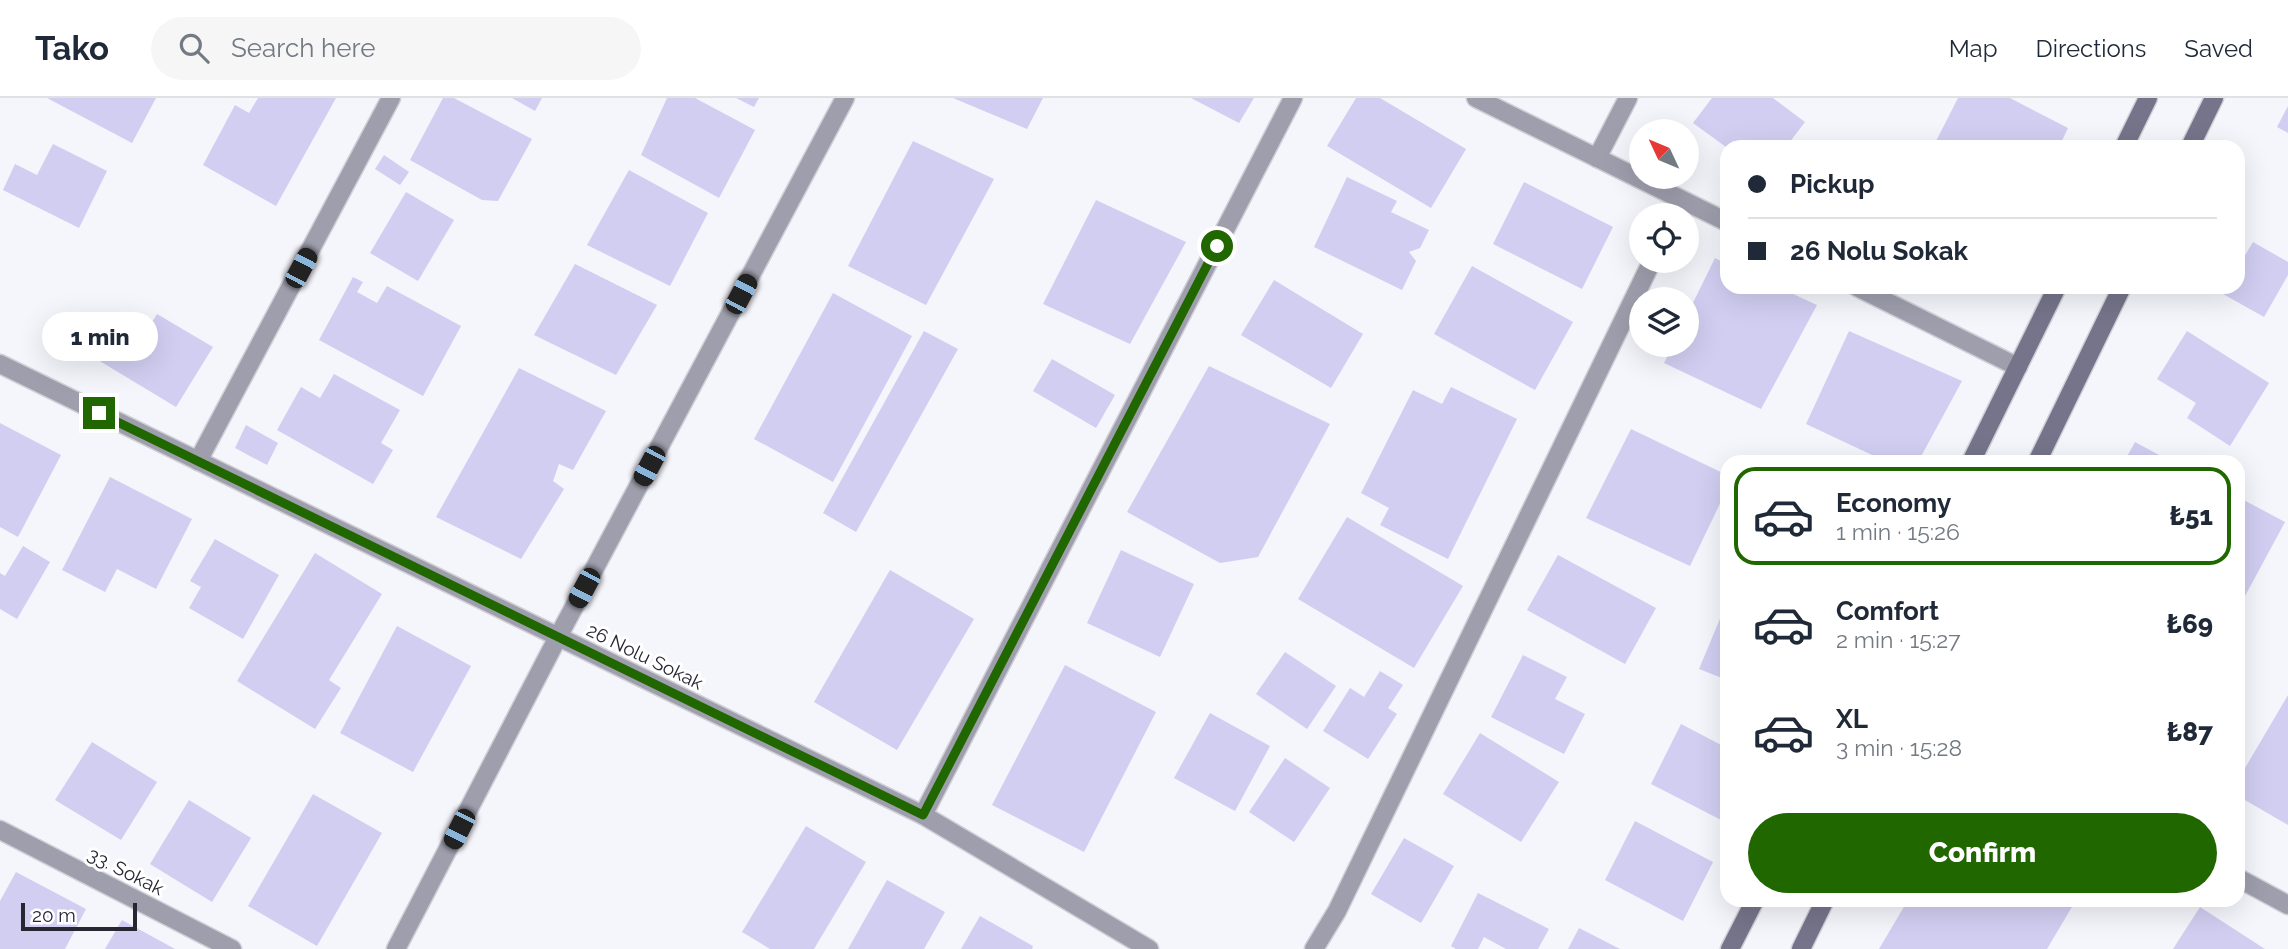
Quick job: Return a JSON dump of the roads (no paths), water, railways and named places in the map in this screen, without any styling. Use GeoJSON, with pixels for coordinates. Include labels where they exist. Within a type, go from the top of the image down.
{"type":"FeatureCollection","features":[{"type":"Feature","properties":{"kind":"main road"},"geometry":{"type":"LineString","coordinates":[[2127,140],[2148,98]]}},
{"type":"Feature","properties":{"kind":"main road"},"geometry":{"type":"LineString","coordinates":[[2193,140],[2214,98]]}},
{"type":"Feature","properties":{"kind":"main road"},"geometry":{"type":"LineString","coordinates":[[1974,455],[2054,294]]}},
{"type":"Feature","properties":{"kind":"main road"},"geometry":{"type":"LineString","coordinates":[[2041,455],[2119,294]]}},
{"type":"Feature","properties":{"kind":"main road"},"geometry":{"type":"LineString","coordinates":[[1730,949],[1751,907]]}},
{"type":"Feature","properties":{"kind":"main road"},"geometry":{"type":"LineString","coordinates":[[1801,949],[1822,907]]}},
{"type":"Feature","properties":{"kind":"street"},"geometry":{"type":"LineString","coordinates":[[198,461],[391,98]]}},
{"type":"Feature","properties":{"kind":"street"},"geometry":{"type":"LineString","coordinates":[[396,949],[558,637],[845,98]]}},
{"type":"Feature","properties":{"kind":"street"},"geometry":{"type":"LineString","coordinates":[[923,815],[1293,98]]}},
{"type":"Feature","properties":{"kind":"street"},"geometry":{"type":"LineString","coordinates":[[1476,98],[1597,158],[1670,203]]}},
{"type":"Feature","properties":{"kind":"street"},"geometry":{"type":"LineString","coordinates":[[1597,158],[1628,98]]}},
{"type":"Feature","properties":{"kind":"street"},"geometry":{"type":"LineString","coordinates":[[1699,214],[1720,220]]}},
{"type":"Feature","properties":{"kind":"street"},"geometry":{"type":"LineString","coordinates":[[1314,949],[1337,911],[1646,273]]}},
{"type":"Feature","properties":{"kind":"street"},"geometry":{"type":"LineString","coordinates":[[1871,294],[2018,367]]}},
{"type":"Feature","properties":{"kind":"street","name":"26 Nolu Sokak"},"geometry":{"type":"LineString","coordinates":[[0,364],[923,815],[1149,949]]}},
{"type":"Feature","properties":{"kind":"street","name":"33. Sokak"},"geometry":{"type":"LineString","coordinates":[[0,830],[232,949]]}},
{"type":"Feature","properties":{"kind":"street"},"geometry":{"type":"LineString","coordinates":[[2245,882],[2288,905]]}}]}
